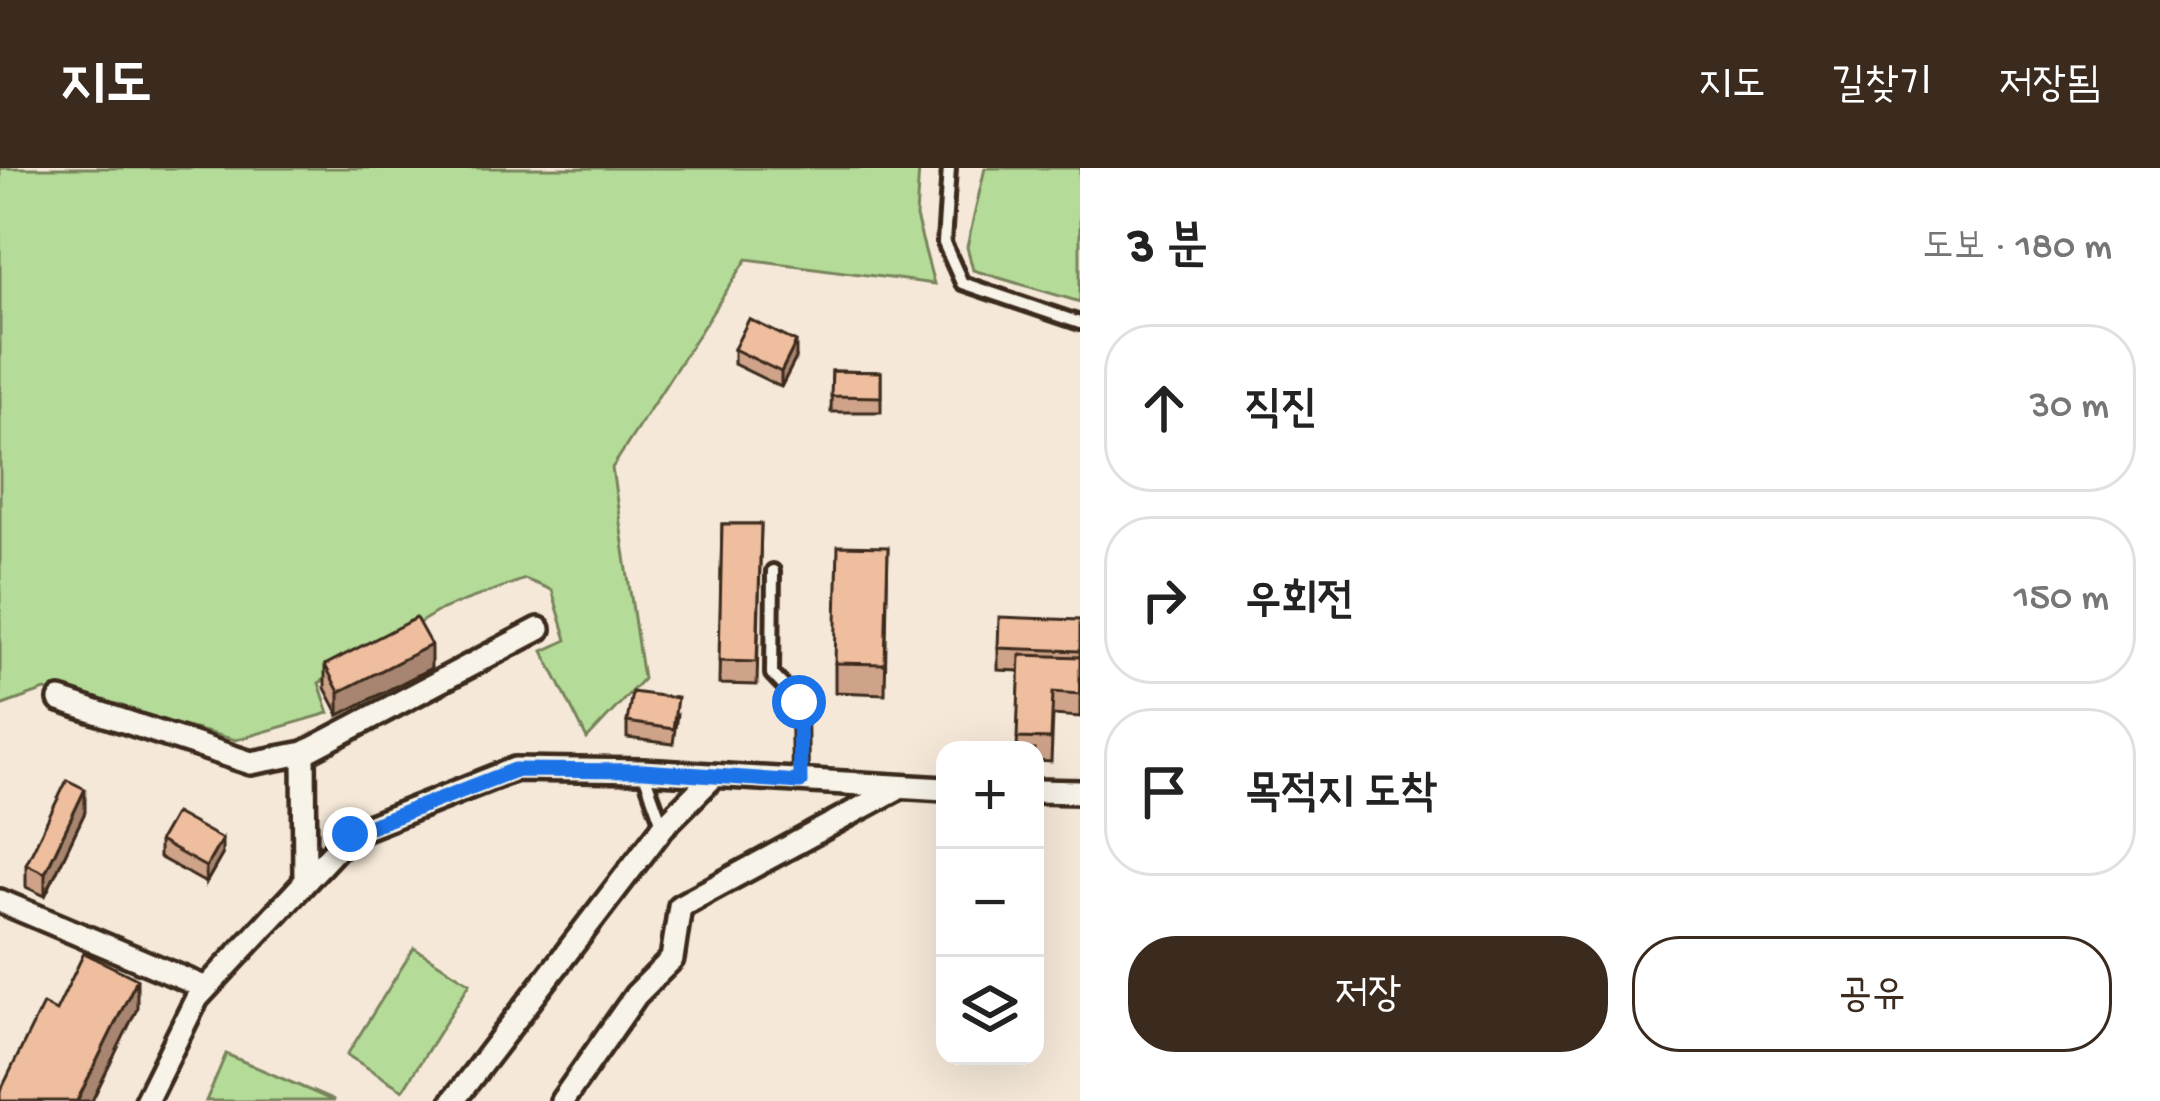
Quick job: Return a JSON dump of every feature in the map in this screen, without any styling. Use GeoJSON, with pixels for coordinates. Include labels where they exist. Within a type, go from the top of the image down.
{"type":"FeatureCollection","features":[{"type":"Feature","properties":{"kind":"street"},"geometry":{"type":"LineString","coordinates":[[60,700],[251,763],[304,753],[539,629]]}},
{"type":"Feature","properties":{"kind":"street"},"geometry":{"type":"LineString","coordinates":[[304,753],[305,882]]}},
{"type":"Feature","properties":{"kind":"street"},"geometry":{"type":"LineString","coordinates":[[146,1101],[197,998],[350,834],[515,770],[643,771],[936,789]]}},
{"type":"Feature","properties":{"kind":"street"},"geometry":{"type":"LineString","coordinates":[[452,1101],[664,827],[714,776]]}},
{"type":"Feature","properties":{"kind":"street"},"geometry":{"type":"LineString","coordinates":[[562,1101],[636,995],[673,959],[680,906],[896,788]]}},
{"type":"Feature","properties":{"kind":"street"},"geometry":{"type":"LineString","coordinates":[[1044,791],[1080,792]]}},
{"type":"Feature","properties":{"kind":"street"},"geometry":{"type":"LineString","coordinates":[[0,901],[206,988]]}},
{"type":"Feature","properties":{"kind":"lane"},"geometry":{"type":"LineString","coordinates":[[949,168],[944,243],[962,283],[1080,323]]}},
{"type":"Feature","properties":{"kind":"lane"},"geometry":{"type":"LineString","coordinates":[[773,571],[772,674],[799,702],[800,782]]}},
{"type":"Feature","properties":{"kind":"lane"},"geometry":{"type":"LineString","coordinates":[[643,771],[664,827]]}},
{"type":"Feature","properties":{"kind":"green space"},"geometry":{"type":"Polygon","coordinates":[[[0,168],[919,168],[916,217],[934,284],[747,259],[612,468],[643,679],[587,739],[543,651],[567,640],[552,590],[525,579],[442,609],[319,683],[329,713],[236,740],[45,690],[0,706],[0,168]]]}},
{"type":"Feature","properties":{"kind":"green space"},"geometry":{"type":"Polygon","coordinates":[[[985,168],[1080,168],[1080,302],[973,270],[967,247],[985,168]]]}},
{"type":"Feature","properties":{"kind":"green space"},"geometry":{"type":"Polygon","coordinates":[[[414,948],[470,983],[403,1090],[347,1055],[414,948]]]}},
{"type":"Feature","properties":{"kind":"green space"},"geometry":{"type":"Polygon","coordinates":[[[226,1054],[334,1101],[206,1101],[226,1054]]]}},
{"type":"Feature","properties":{"kind":"building"},"geometry":{"type":"Polygon","coordinates":[[[749,319],[796,342],[781,372],[734,349],[749,319]]]}},
{"type":"Feature","properties":{"kind":"building"},"geometry":{"type":"Polygon","coordinates":[[[832,371],[881,372],[881,397],[831,396],[832,371]]]}},
{"type":"Feature","properties":{"kind":"building"},"geometry":{"type":"Polygon","coordinates":[[[722,524],[761,524],[757,662],[719,661],[722,524]]]}},
{"type":"Feature","properties":{"kind":"building"},"geometry":{"type":"Polygon","coordinates":[[[838,546],[888,547],[885,664],[835,663],[838,546]]]}},
{"type":"Feature","properties":{"kind":"building"},"geometry":{"type":"Polygon","coordinates":[[[999,617],[1080,620],[1080,651],[998,648],[999,617]]]}},
{"type":"Feature","properties":{"kind":"building"},"geometry":{"type":"Polygon","coordinates":[[[416,618],[431,645],[339,692],[325,665],[416,618]]]}},
{"type":"Feature","properties":{"kind":"building"},"geometry":{"type":"Polygon","coordinates":[[[1020,655],[1080,657],[1080,694],[1053,692],[1051,739],[1017,738],[1020,655]]]}},
{"type":"Feature","properties":{"kind":"building"},"geometry":{"type":"Polygon","coordinates":[[[632,692],[677,698],[673,729],[627,722],[632,692]]]}},
{"type":"Feature","properties":{"kind":"building"},"geometry":{"type":"Polygon","coordinates":[[[67,780],[85,789],[45,873],[26,864],[67,780]]]}},
{"type":"Feature","properties":{"kind":"building"},"geometry":{"type":"Polygon","coordinates":[[[175,813],[222,839],[206,867],[159,841],[175,813]]]}},
{"type":"Feature","properties":{"kind":"building"},"geometry":{"type":"Polygon","coordinates":[[[84,953],[137,979],[77,1101],[0,1101],[0,1092],[43,1004],[56,1011],[84,953]]]}},
{"type":"Feature","properties":{"kind":"route"},"geometry":{"type":"LineString","coordinates":[[350,834],[515,770],[643,771],[800,782],[799,702]]}}]}
